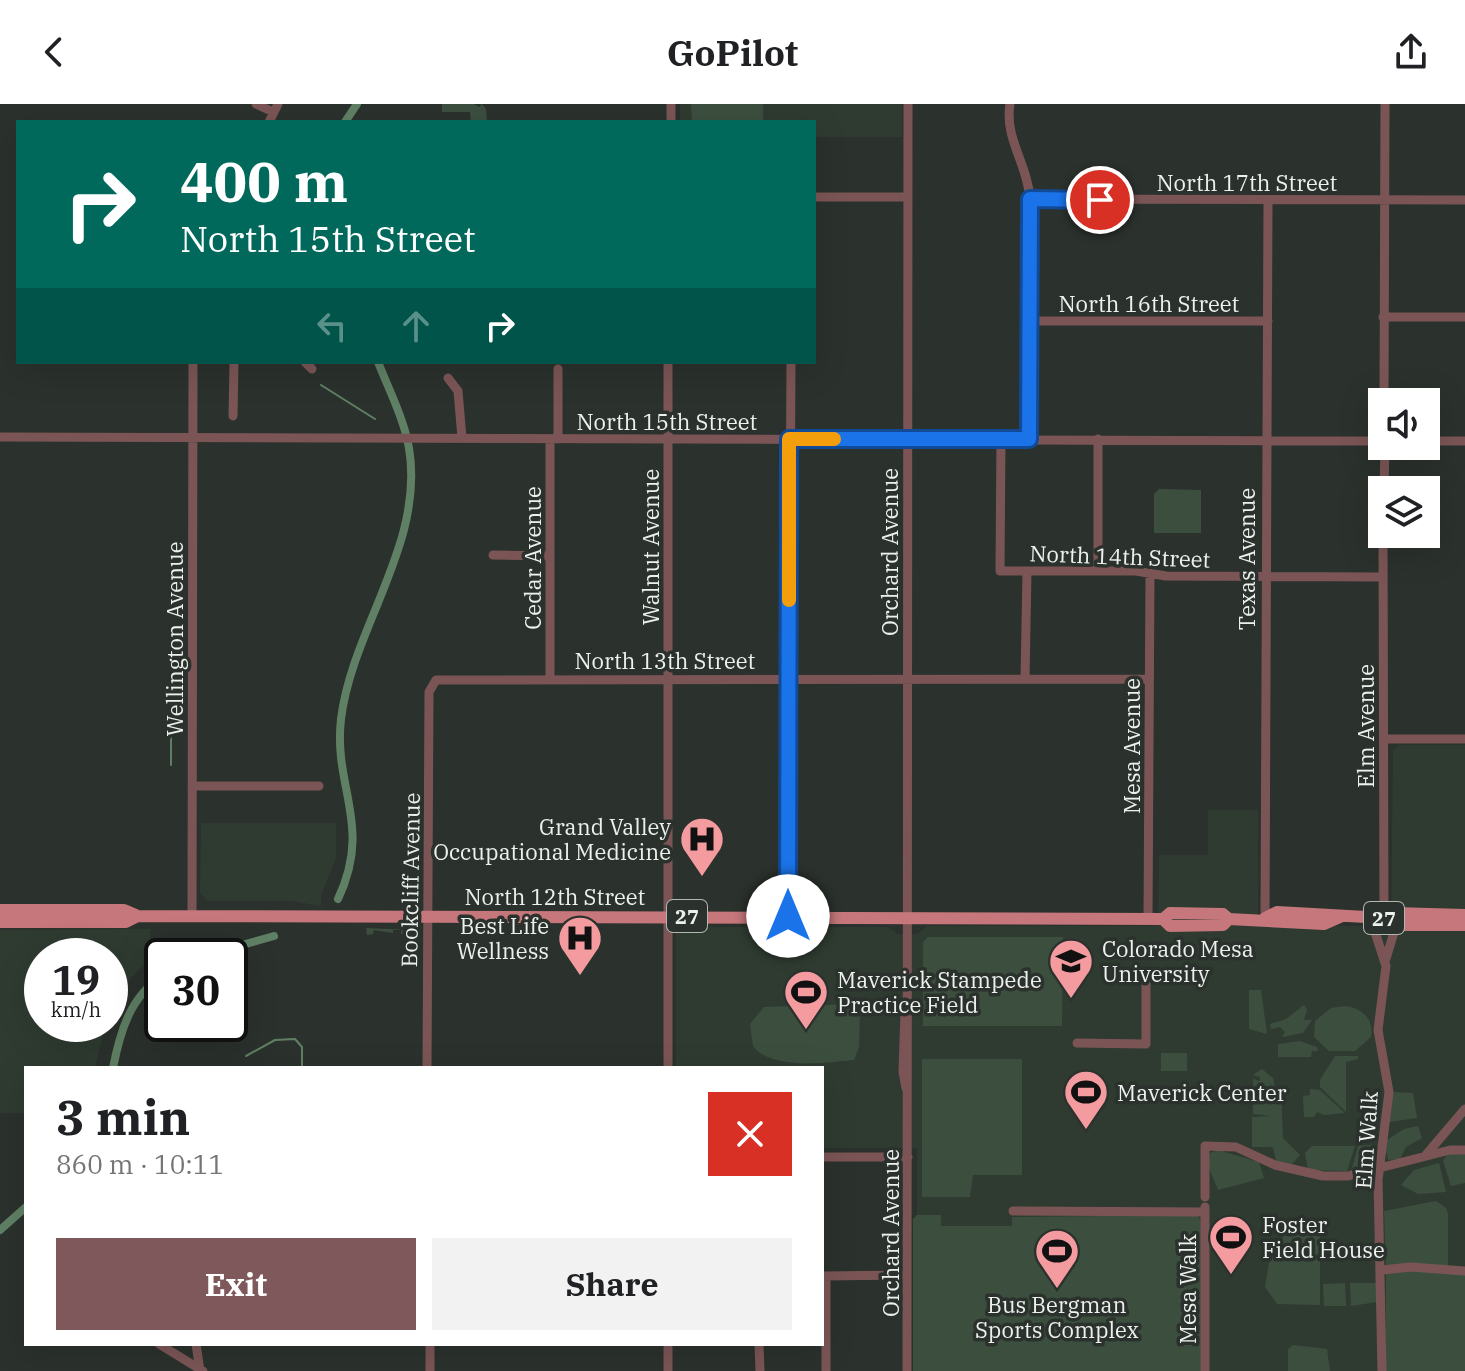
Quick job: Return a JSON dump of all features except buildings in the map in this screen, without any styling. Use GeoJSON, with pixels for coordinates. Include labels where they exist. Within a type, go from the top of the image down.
{"type":"FeatureCollection","features":[{"type":"Feature","properties":{"kind":"main road","name":"North 12th Street"},"geometry":{"type":"LineString","coordinates":[[0,910],[126,922],[138,916],[1163,919],[1170,913],[1223,914],[1229,919],[1265,918],[1277,923],[1324,924],[1340,917],[1384,918],[1394,913],[1465,915]]}},
{"type":"Feature","properties":{"kind":"main road","name":"North 12th Street"},"geometry":{"type":"LineString","coordinates":[[0,922],[48,916]]}},
{"type":"Feature","properties":{"kind":"main road","name":"North 12th Street"},"geometry":{"type":"LineString","coordinates":[[1384,918],[1391,925],[1465,925]]}},
{"type":"Feature","properties":{"kind":"street"},"geometry":{"type":"LineString","coordinates":[[256,104],[273,113]]}},
{"type":"Feature","properties":{"kind":"street","name":"Orchard Avenue"},"geometry":{"type":"LineString","coordinates":[[907,1371],[908,104]]}},
{"type":"Feature","properties":{"kind":"street"},"geometry":{"type":"LineString","coordinates":[[1010,104],[1009,132],[1024,167],[1030,199],[1029,439]]}},
{"type":"Feature","properties":{"kind":"street"},"geometry":{"type":"LineString","coordinates":[[1384,388],[1385,104]]}},
{"type":"Feature","properties":{"kind":"street"},"geometry":{"type":"LineString","coordinates":[[816,197],[908,197]]}},
{"type":"Feature","properties":{"kind":"street","name":"North 17th Street"},"geometry":{"type":"LineString","coordinates":[[1030,199],[1465,200]]}},
{"type":"Feature","properties":{"kind":"street","name":"Texas Avenue"},"geometry":{"type":"LineString","coordinates":[[1265,918],[1264,577],[1268,200]]}},
{"type":"Feature","properties":{"kind":"street"},"geometry":{"type":"LineString","coordinates":[[1383,317],[1465,317]]}},
{"type":"Feature","properties":{"kind":"street","name":"North 16th Street"},"geometry":{"type":"LineString","coordinates":[[1030,321],[1268,321]]}},
{"type":"Feature","properties":{"kind":"street","name":"Wellington Avenue"},"geometry":{"type":"LineString","coordinates":[[192,916],[193,364]]}},
{"type":"Feature","properties":{"kind":"street"},"geometry":{"type":"LineString","coordinates":[[233,416],[234,364]]}},
{"type":"Feature","properties":{"kind":"street","name":"Walnut Avenue"},"geometry":{"type":"LineString","coordinates":[[668,364],[668,1066]]}},
{"type":"Feature","properties":{"kind":"street"},"geometry":{"type":"LineString","coordinates":[[788,916],[791,364]]}},
{"type":"Feature","properties":{"kind":"street","name":"Cedar Avenue"},"geometry":{"type":"LineString","coordinates":[[550,678],[550,556],[558,369]]}},
{"type":"Feature","properties":{"kind":"street"},"geometry":{"type":"LineString","coordinates":[[448,378],[458,391],[462,438]]}},
{"type":"Feature","properties":{"kind":"street","name":"North 15th Street"},"geometry":{"type":"LineString","coordinates":[[0,437],[1266,439],[1368,442]]}},
{"type":"Feature","properties":{"kind":"street","name":"North 14th Street"},"geometry":{"type":"LineString","coordinates":[[1001,439],[1000,571],[1382,577]]}},
{"type":"Feature","properties":{"kind":"street"},"geometry":{"type":"LineString","coordinates":[[1098,439],[1098,571]]}},
{"type":"Feature","properties":{"kind":"street"},"geometry":{"type":"LineString","coordinates":[[1440,441],[1465,441]]}},
{"type":"Feature","properties":{"kind":"street","name":"Elm Avenue"},"geometry":{"type":"LineString","coordinates":[[1383,548],[1384,918]]}},
{"type":"Feature","properties":{"kind":"street"},"geometry":{"type":"LineString","coordinates":[[493,555],[550,556]]}},
{"type":"Feature","properties":{"kind":"street"},"geometry":{"type":"LineString","coordinates":[[1025,679],[1027,571]]}},
{"type":"Feature","properties":{"kind":"street","name":"Mesa Avenue"},"geometry":{"type":"LineString","coordinates":[[1148,919],[1150,574]]}},
{"type":"Feature","properties":{"kind":"street","name":"North 13th Street"},"geometry":{"type":"LineString","coordinates":[[429,692],[431,684],[444,678],[1149,679]]}},
{"type":"Feature","properties":{"kind":"street","name":"Bookcliff Avenue"},"geometry":{"type":"LineString","coordinates":[[427,1066],[429,692]]}},
{"type":"Feature","properties":{"kind":"street"},"geometry":{"type":"LineString","coordinates":[[1384,739],[1465,739]]}},
{"type":"Feature","properties":{"kind":"street"},"geometry":{"type":"LineString","coordinates":[[192,786],[319,786]]}},
{"type":"Feature","properties":{"kind":"street","name":"Elm Walk"},"geometry":{"type":"LineString","coordinates":[[1374,929],[1385,962]]}},
{"type":"Feature","properties":{"kind":"street","name":"Elm Walk"},"geometry":{"type":"LineString","coordinates":[[1382,1371],[1379,1168],[1389,1092],[1378,1030],[1385,962],[1395,929]]}},
{"type":"Feature","properties":{"kind":"street"},"geometry":{"type":"LineString","coordinates":[[1077,1043],[1146,1044],[1146,972]]}},
{"type":"Feature","properties":{"kind":"street"},"geometry":{"type":"LineString","coordinates":[[1425,1156],[1465,1109]]}},
{"type":"Feature","properties":{"kind":"street","name":"Mesa Walk"},"geometry":{"type":"LineString","coordinates":[[1205,1371],[1205,1146],[1236,1147],[1275,1165],[1323,1176],[1348,1176],[1379,1168]]}},
{"type":"Feature","properties":{"kind":"street"},"geometry":{"type":"LineString","coordinates":[[1379,1168],[1465,1150]]}},
{"type":"Feature","properties":{"kind":"street"},"geometry":{"type":"LineString","coordinates":[[824,1157],[908,1157]]}},
{"type":"Feature","properties":{"kind":"street"},"geometry":{"type":"LineString","coordinates":[[1013,1211],[1205,1205]]}},
{"type":"Feature","properties":{"kind":"street"},"geometry":{"type":"LineString","coordinates":[[1382,1270],[1411,1267],[1465,1271]]}},
{"type":"Feature","properties":{"kind":"street"},"geometry":{"type":"LineString","coordinates":[[826,1371],[824,1276],[907,1275]]}},
{"type":"Feature","properties":{"kind":"street"},"geometry":{"type":"LineString","coordinates":[[162,1346],[201,1370]]}},
{"type":"Feature","properties":{"kind":"street"},"geometry":{"type":"LineString","coordinates":[[196,1346],[201,1370]]}},
{"type":"Feature","properties":{"kind":"street"},"geometry":{"type":"LineString","coordinates":[[430,1346],[430,1371]]}},
{"type":"Feature","properties":{"kind":"street"},"geometry":{"type":"LineString","coordinates":[[668,1346],[668,1371]]}},
{"type":"Feature","properties":{"kind":"street"},"geometry":{"type":"LineString","coordinates":[[759,1346],[760,1371]]}},
{"type":"Feature","properties":{"kind":"shaded area"},"geometry":{"type":"Polygon","coordinates":[[[442,104],[474,104],[479,107],[482,104],[487,120],[471,120],[470,112],[442,112],[442,104]]]}},
{"type":"Feature","properties":{"kind":"shaded area"},"geometry":{"type":"Polygon","coordinates":[[[680,104],[902,104],[902,137],[816,137],[816,120],[680,120],[680,104]]]}},
{"type":"Feature","properties":{"kind":"shaded area"},"geometry":{"type":"Polygon","coordinates":[[[691,104],[763,104],[763,120],[692,120],[691,104]]]}},
{"type":"Feature","properties":{"kind":"shaded area"},"geometry":{"type":"Polygon","coordinates":[[[1159,489],[1201,490],[1201,533],[1154,533],[1154,494],[1159,489]]]}},
{"type":"Feature","properties":{"kind":"shaded area","name":"Colorado Mesa University"},"geometry":{"type":"Polygon","coordinates":[[[1399,745],[1465,745],[1465,1371],[913,1371],[913,1219],[917,1215],[917,1148],[824,1148],[824,1066],[676,1066],[676,931],[682,927],[888,927],[897,934],[917,934],[927,926],[1158,926],[1159,855],[1208,855],[1208,810],[1258,810],[1258,926],[1391,926],[1393,750],[1399,745]]]}},
{"type":"Feature","properties":{"kind":"shaded area"},"geometry":{"type":"Polygon","coordinates":[[[201,823],[336,823],[336,858],[321,895],[321,906],[291,901],[208,901],[200,893],[201,823]]]}},
{"type":"Feature","properties":{"kind":"shaded area"},"geometry":{"type":"Polygon","coordinates":[[[366,928],[412,930],[418,937],[418,968],[411,968],[412,939],[401,934],[401,930],[393,930],[393,933],[374,930],[373,934],[367,935],[366,928]]]}},
{"type":"Feature","properties":{"kind":"shaded area"},"geometry":{"type":"Polygon","coordinates":[[[150,929],[150,938],[144,938],[144,965],[128,981],[128,938],[24,938],[24,1042],[102,1042],[96,1066],[24,1066],[24,1113],[0,1113],[0,930],[150,929]]]}},
{"type":"Feature","properties":{"kind":"shaded area"},"geometry":{"type":"Polygon","coordinates":[[[928,937],[1063,937],[1062,1026],[923,1026],[923,942],[928,937]]]}},
{"type":"Feature","properties":{"kind":"shaded area"},"geometry":{"type":"Polygon","coordinates":[[[1249,990],[1261,990],[1267,1034],[1249,1029],[1249,990]]]}},
{"type":"Feature","properties":{"kind":"shaded area","name":"Maverick Stampede Practice Field"},"geometry":{"type":"Polygon","coordinates":[[[856,1004],[860,1007],[859,1047],[854,1060],[785,1062],[761,1054],[753,1046],[750,1024],[764,1007],[856,1004]]]}},
{"type":"Feature","properties":{"kind":"shaded area"},"geometry":{"type":"Polygon","coordinates":[[[1304,1005],[1307,1010],[1304,1020],[1312,1020],[1303,1033],[1282,1037],[1285,1032],[1280,1027],[1271,1029],[1270,1024],[1286,1019],[1304,1005]]]}},
{"type":"Feature","properties":{"kind":"shaded area"},"geometry":{"type":"Polygon","coordinates":[[[1346,1006],[1366,1016],[1371,1025],[1371,1037],[1355,1051],[1329,1051],[1314,1037],[1315,1021],[1331,1008],[1346,1006]]]}},
{"type":"Feature","properties":{"kind":"shaded area"},"geometry":{"type":"Polygon","coordinates":[[[1300,1041],[1317,1047],[1318,1051],[1312,1051],[1311,1057],[1278,1057],[1278,1044],[1300,1041]]]}},
{"type":"Feature","properties":{"kind":"shaded area"},"geometry":{"type":"Polygon","coordinates":[[[1161,1053],[1187,1053],[1187,1071],[1161,1071],[1161,1053]]]}},
{"type":"Feature","properties":{"kind":"shaded area"},"geometry":{"type":"Polygon","coordinates":[[[1335,1056],[1358,1056],[1358,1059],[1346,1062],[1346,1112],[1320,1087],[1320,1080],[1335,1056]]]}},
{"type":"Feature","properties":{"kind":"shaded area"},"geometry":{"type":"Polygon","coordinates":[[[922,1059],[1022,1059],[1022,1175],[973,1175],[970,1197],[922,1197],[922,1059]]]}},
{"type":"Feature","properties":{"kind":"shaded area"},"geometry":{"type":"Polygon","coordinates":[[[1262,1069],[1273,1078],[1275,1089],[1281,1090],[1283,1138],[1300,1155],[1290,1166],[1276,1161],[1273,1147],[1252,1147],[1252,1117],[1273,1116],[1253,1114],[1253,1079],[1260,1081],[1260,1077],[1253,1075],[1262,1069]]]}},
{"type":"Feature","properties":{"kind":"shaded area"},"geometry":{"type":"Polygon","coordinates":[[[1310,1089],[1320,1090],[1345,1113],[1324,1115],[1317,1112],[1314,1117],[1304,1117],[1303,1096],[1310,1095],[1310,1089]]]}},
{"type":"Feature","properties":{"kind":"shaded area"},"geometry":{"type":"Polygon","coordinates":[[[1393,1092],[1413,1093],[1417,1118],[1389,1122],[1393,1092]]]}},
{"type":"Feature","properties":{"kind":"shaded area"},"geometry":{"type":"Polygon","coordinates":[[[1418,1126],[1422,1138],[1406,1147],[1400,1159],[1388,1160],[1384,1142],[1404,1129],[1418,1126]]]}},
{"type":"Feature","properties":{"kind":"shaded area"},"geometry":{"type":"Polygon","coordinates":[[[1372,1145],[1376,1151],[1374,1166],[1351,1172],[1358,1146],[1372,1145]]]}},
{"type":"Feature","properties":{"kind":"shaded area"},"geometry":{"type":"Polygon","coordinates":[[[1312,1146],[1355,1146],[1347,1171],[1308,1170],[1305,1153],[1312,1146]]]}},
{"type":"Feature","properties":{"kind":"shaded area"},"geometry":{"type":"Polygon","coordinates":[[[1218,1150],[1259,1162],[1264,1178],[1218,1190],[1208,1166],[1210,1153],[1218,1150]]]}},
{"type":"Feature","properties":{"kind":"shaded area"},"geometry":{"type":"Polygon","coordinates":[[[1448,1154],[1465,1154],[1465,1183],[1451,1186],[1443,1160],[1448,1154]]]}},
{"type":"Feature","properties":{"kind":"shaded area"},"geometry":{"type":"Polygon","coordinates":[[[1439,1163],[1446,1192],[1418,1194],[1401,1185],[1414,1170],[1439,1163]]]}},
{"type":"Feature","properties":{"kind":"shaded area"},"geometry":{"type":"Polygon","coordinates":[[[1436,1201],[1446,1208],[1448,1214],[1448,1267],[1386,1265],[1384,1211],[1436,1201]]]}},
{"type":"Feature","properties":{"kind":"shaded area","name":"Bus Bergman Sports Complex"},"geometry":{"type":"Polygon","coordinates":[[[917,1215],[941,1215],[941,1226],[1012,1226],[1012,1217],[1197,1215],[1201,1221],[1202,1371],[913,1371],[913,1219],[917,1215]]]}},
{"type":"Feature","properties":{"kind":"shaded area"},"geometry":{"type":"Polygon","coordinates":[[[1310,1221],[1310,1228],[1320,1229],[1320,1305],[1277,1304],[1265,1287],[1269,1263],[1290,1224],[1310,1221]]]}},
{"type":"Feature","properties":{"kind":"shaded area"},"geometry":{"type":"Polygon","coordinates":[[[1413,1269],[1465,1272],[1465,1371],[1386,1371],[1386,1274],[1413,1269]]]}},
{"type":"Feature","properties":{"kind":"shaded area"},"geometry":{"type":"Polygon","coordinates":[[[1345,1283],[1346,1306],[1324,1306],[1323,1284],[1345,1283]]]}},
{"type":"Feature","properties":{"kind":"shaded area"},"geometry":{"type":"Polygon","coordinates":[[[1350,1283],[1377,1283],[1377,1302],[1351,1306],[1350,1283]]]}},
{"type":"Feature","properties":{"kind":"shaded area"},"geometry":{"type":"Polygon","coordinates":[[[1293,1345],[1327,1349],[1330,1371],[1288,1371],[1288,1349],[1293,1345]]]}},
{"type":"Feature","properties":{"kind":"waterway"},"geometry":{"type":"LineString","coordinates":[[346,120],[357,104]]}},
{"type":"Feature","properties":{"kind":"waterway"},"geometry":{"type":"LineString","coordinates":[[338,899],[348,873],[352,849],[350,807],[340,744],[341,719],[359,652],[397,552],[407,518],[411,483],[407,437],[379,364]]}},
{"type":"Feature","properties":{"kind":"waterway"},"geometry":{"type":"LineString","coordinates":[[321,385],[375,419]]}},
{"type":"Feature","properties":{"kind":"waterway"},"geometry":{"type":"LineString","coordinates":[[171,691],[171,765]]}},
{"type":"Feature","properties":{"kind":"waterway"},"geometry":{"type":"LineString","coordinates":[[248,943],[274,936]]}},
{"type":"Feature","properties":{"kind":"waterway"},"geometry":{"type":"LineString","coordinates":[[113,1066],[128,1016],[144,992]]}},
{"type":"Feature","properties":{"kind":"waterway"},"geometry":{"type":"LineString","coordinates":[[246,1056],[275,1040],[295,1039],[302,1047],[302,1066]]}},
{"type":"Feature","properties":{"kind":"waterway"},"geometry":{"type":"LineString","coordinates":[[0,1230],[24,1209]]}},
{"type":"Feature","properties":{"kind":"slow traffic"},"geometry":{"type":"LineString","coordinates":[[789,600],[789,439],[834,439]]}},
{"type":"Feature","properties":{"kind":"place","name":"Grand Valley Occupational Medicine"},"geometry":{"type":"Point","coordinates":[702,878]}},
{"type":"Feature","properties":{"kind":"place","name":"Best Life Wellness"},"geometry":{"type":"Point","coordinates":[580,977]}},
{"type":"Feature","properties":{"kind":"place","name":"Colorado Mesa University"},"geometry":{"type":"Point","coordinates":[1071,1000]}},
{"type":"Feature","properties":{"kind":"place","name":"Maverick Stampede Practice Field"},"geometry":{"type":"Point","coordinates":[806,1031]}},
{"type":"Feature","properties":{"kind":"place","name":"Maverick Center"},"geometry":{"type":"Point","coordinates":[1086,1131]}},
{"type":"Feature","properties":{"kind":"place","name":"Foster Field House"},"geometry":{"type":"Point","coordinates":[1231,1276]}},
{"type":"Feature","properties":{"kind":"place","name":"Bus Bergman Sports Complex"},"geometry":{"type":"Point","coordinates":[1057,1290]}},
{"type":"Feature","properties":{"kind":"route"},"geometry":{"type":"LineString","coordinates":[[788,916],[789,439],[1029,439],[1030,199],[1100,200]]}}]}
